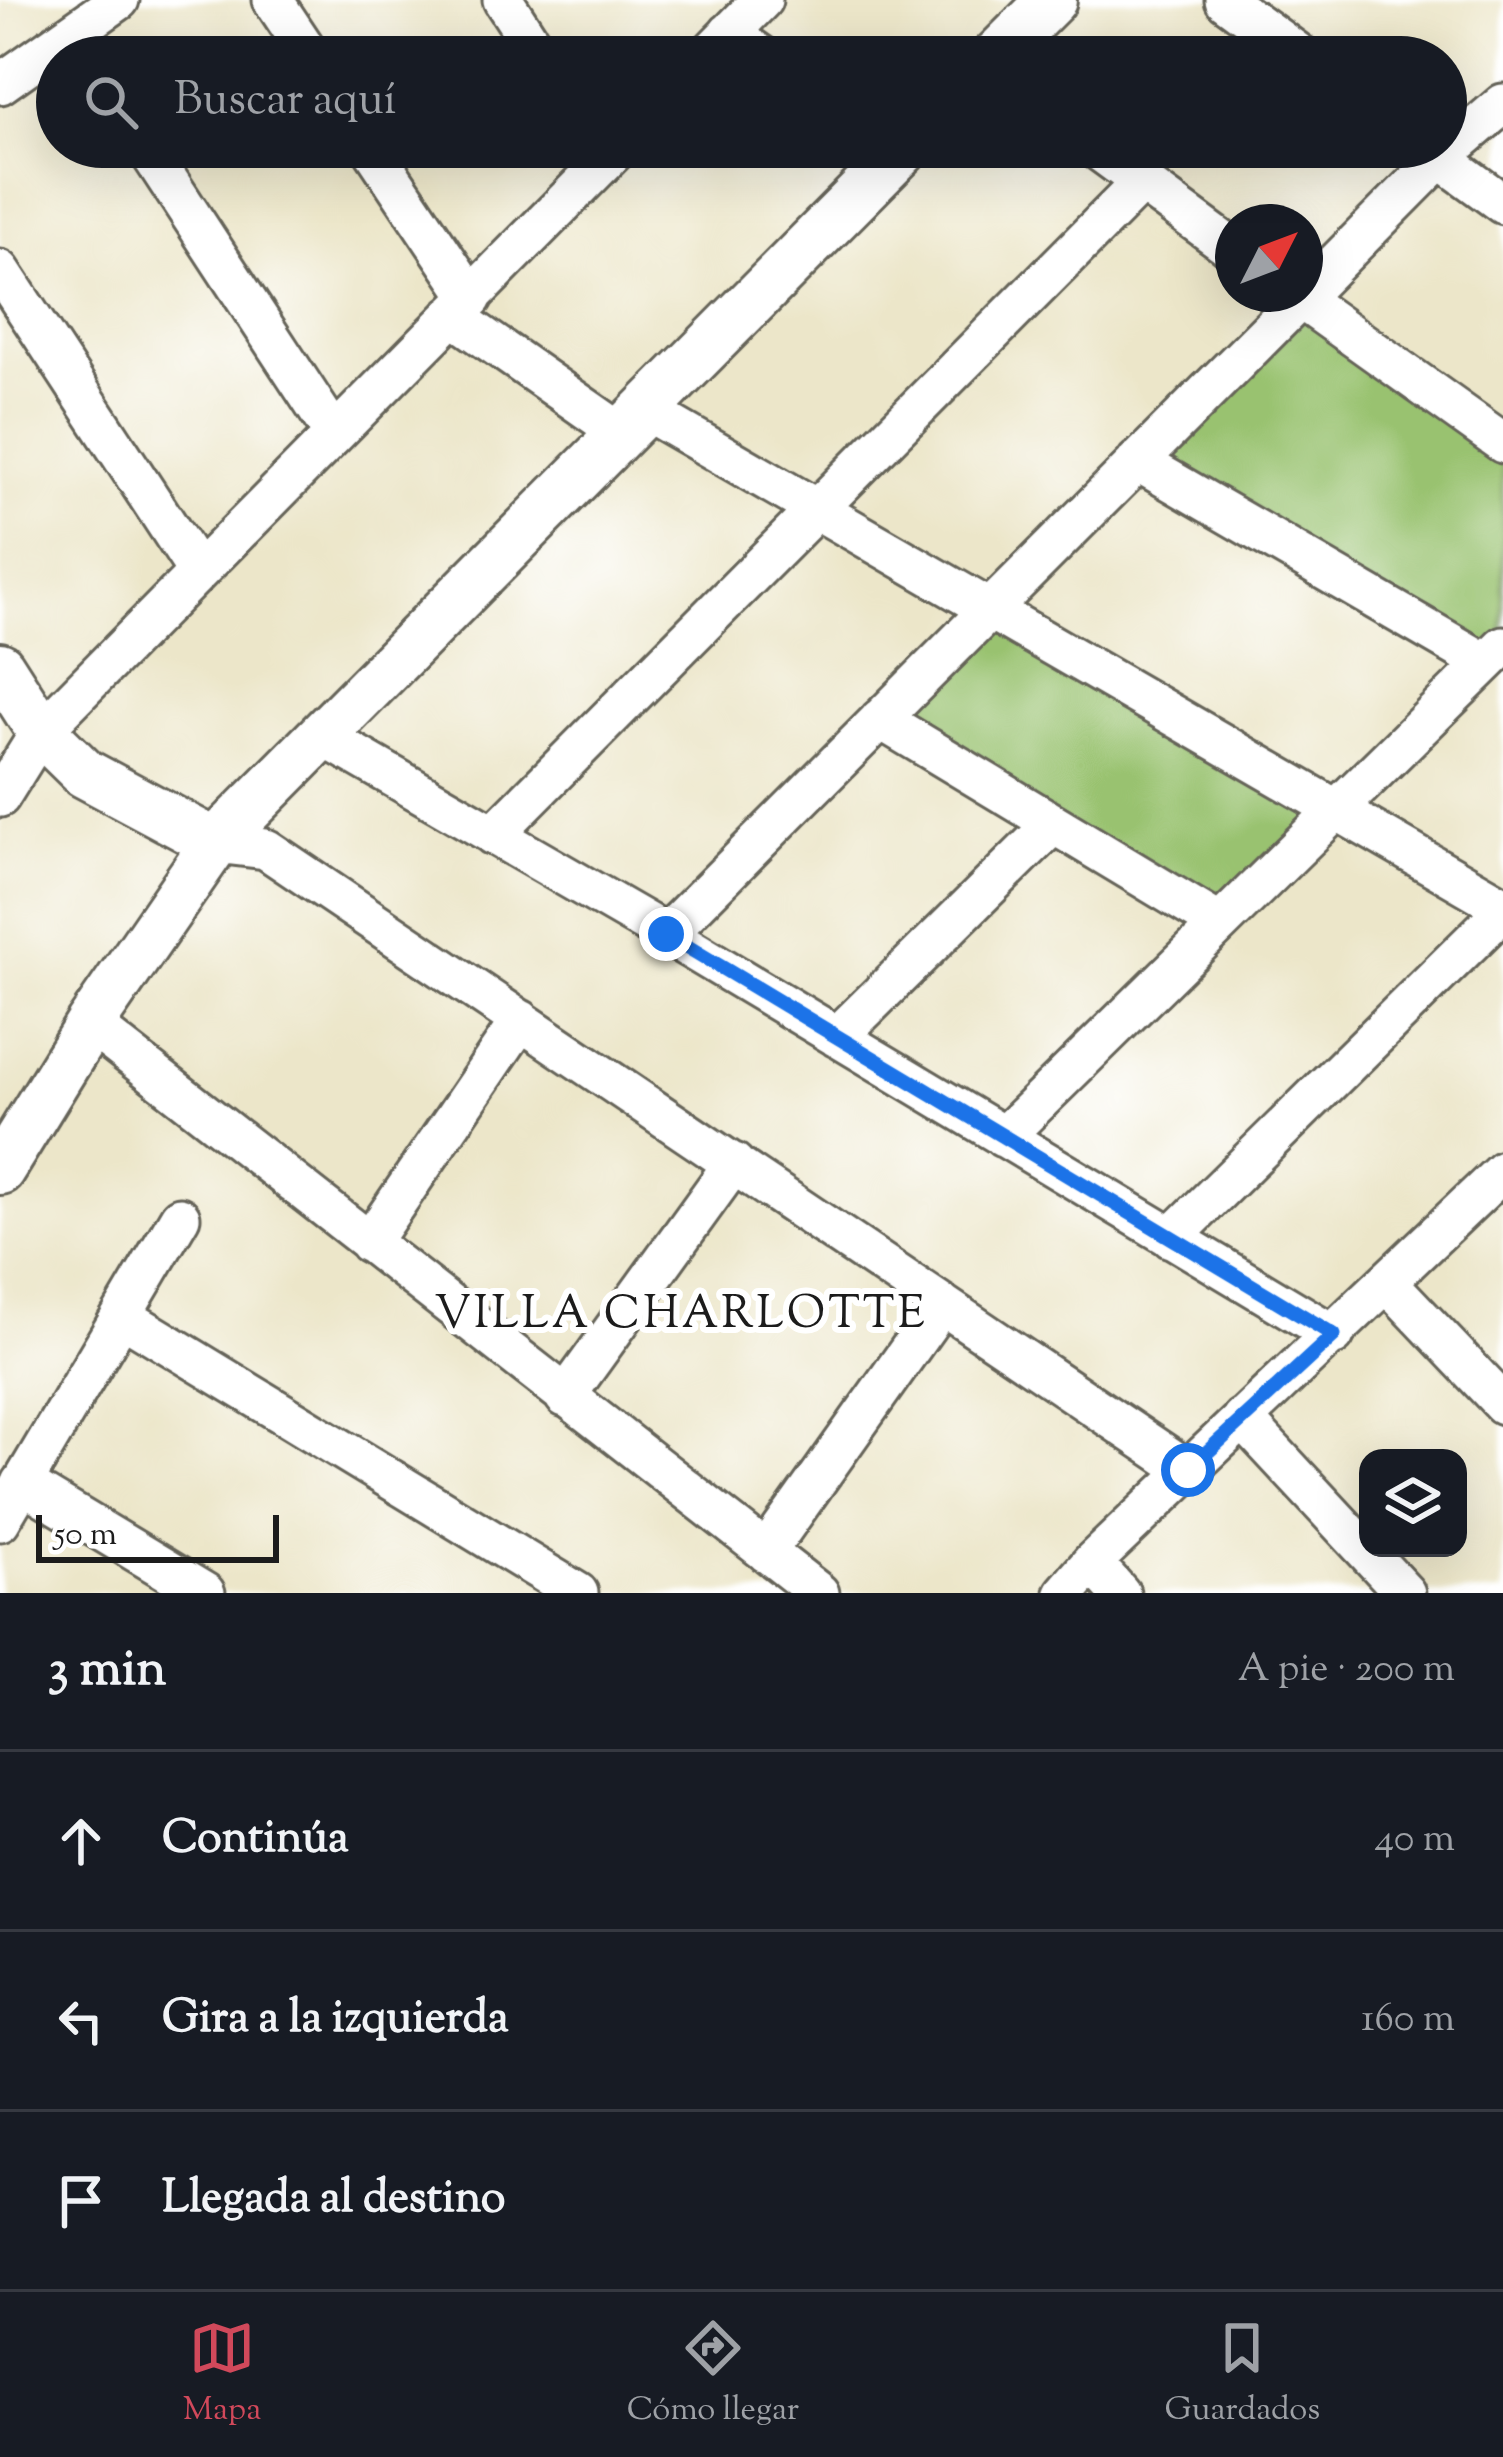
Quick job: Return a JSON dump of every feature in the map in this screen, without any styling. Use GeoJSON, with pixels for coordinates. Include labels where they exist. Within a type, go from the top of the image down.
{"type":"FeatureCollection","features":[{"type":"Feature","properties":{"kind":"street"},"geometry":{"type":"LineString","coordinates":[[87,36],[118,0]]}},
{"type":"Feature","properties":{"kind":"street"},"geometry":{"type":"LineString","coordinates":[[273,0],[297,36]]}},
{"type":"Feature","properties":{"kind":"street"},"geometry":{"type":"LineString","coordinates":[[503,0],[526,36]]}},
{"type":"Feature","properties":{"kind":"street"},"geometry":{"type":"LineString","coordinates":[[1016,36],[1052,0]]}},
{"type":"Feature","properties":{"kind":"street"},"geometry":{"type":"LineString","coordinates":[[1225,0],[1274,36]]}},
{"type":"Feature","properties":{"kind":"street"},"geometry":{"type":"LineString","coordinates":[[0,84],[36,66]]}},
{"type":"Feature","properties":{"kind":"street"},"geometry":{"type":"LineString","coordinates":[[1467,129],[1503,104]]}},
{"type":"Feature","properties":{"kind":"street"},"geometry":{"type":"LineString","coordinates":[[160,168],[334,434]]}},
{"type":"Feature","properties":{"kind":"street"},"geometry":{"type":"LineString","coordinates":[[383,168],[462,306],[633,421],[818,509],[1503,908],[1171,1238]]}},
{"type":"Feature","properties":{"kind":"street"},"geometry":{"type":"LineString","coordinates":[[0,797],[41,731],[462,306],[592,168]]}},
{"type":"Feature","properties":{"kind":"street"},"geometry":{"type":"LineString","coordinates":[[0,1170],[90,1024],[214,843],[879,168]]}},
{"type":"Feature","properties":{"kind":"street"},"geometry":{"type":"LineString","coordinates":[[1123,168],[1215,236]]}},
{"type":"Feature","properties":{"kind":"street"},"geometry":{"type":"LineString","coordinates":[[1323,271],[1419,168]]}},
{"type":"Feature","properties":{"kind":"street"},"geometry":{"type":"LineString","coordinates":[[1454,168],[1503,204]]}},
{"type":"Feature","properties":{"kind":"street"},"geometry":{"type":"LineString","coordinates":[[493,836],[1142,182]]}},
{"type":"Feature","properties":{"kind":"street"},"geometry":{"type":"LineString","coordinates":[[0,271],[198,572]]}},
{"type":"Feature","properties":{"kind":"street"},"geometry":{"type":"LineString","coordinates":[[1323,311],[1503,443]]}},
{"type":"Feature","properties":{"kind":"street"},"geometry":{"type":"LineString","coordinates":[[666,934],[1284,312]]}},
{"type":"Feature","properties":{"kind":"street"},"geometry":{"type":"LineString","coordinates":[[1003,1137],[1494,654],[1137,461]]}},
{"type":"Feature","properties":{"kind":"street"},"geometry":{"type":"LineString","coordinates":[[0,667],[41,731],[84,773],[214,843],[266,849],[1188,1470]]}},
{"type":"Feature","properties":{"kind":"street"},"geometry":{"type":"LineString","coordinates":[[880,719],[1220,923]]}},
{"type":"Feature","properties":{"kind":"street"},"geometry":{"type":"LineString","coordinates":[[321,735],[666,934],[1334,1335]]}},
{"type":"Feature","properties":{"kind":"street"},"geometry":{"type":"LineString","coordinates":[[837,1037],[1053,824]]}},
{"type":"Feature","properties":{"kind":"street"},"geometry":{"type":"LineString","coordinates":[[369,1243],[521,1020]]}},
{"type":"Feature","properties":{"kind":"street"},"geometry":{"type":"LineString","coordinates":[[90,1024],[819,1593]]}},
{"type":"Feature","properties":{"kind":"street"},"geometry":{"type":"LineString","coordinates":[[565,1396],[734,1163]]}},
{"type":"Feature","properties":{"kind":"street"},"geometry":{"type":"LineString","coordinates":[[1065,1593],[1091,1562],[1503,1171]]}},
{"type":"Feature","properties":{"kind":"street"},"geometry":{"type":"LineString","coordinates":[[0,1521],[180,1217]]}},
{"type":"Feature","properties":{"kind":"street"},"geometry":{"type":"LineString","coordinates":[[1388,1282],[1503,1404]]}},
{"type":"Feature","properties":{"kind":"street"},"geometry":{"type":"LineString","coordinates":[[766,1552],[943,1304]]}},
{"type":"Feature","properties":{"kind":"street"},"geometry":{"type":"LineString","coordinates":[[122,1316],[578,1593]]}},
{"type":"Feature","properties":{"kind":"street"},"geometry":{"type":"LineString","coordinates":[[1242,1418],[1405,1593]]}},
{"type":"Feature","properties":{"kind":"street"},"geometry":{"type":"LineString","coordinates":[[22,1484],[205,1593]]}},
{"type":"Feature","properties":{"kind":"street"},"geometry":{"type":"LineString","coordinates":[[1091,1562],[1120,1593]]}},
{"type":"Feature","properties":{"kind":"green space"},"geometry":{"type":"Polygon","coordinates":[[[1287,312],[1318,312],[1503,443],[1503,646],[1485,663],[1137,461],[1287,312]]]}},
{"type":"Feature","properties":{"kind":"green space"},"geometry":{"type":"Polygon","coordinates":[[[990,609],[1336,809],[1220,924],[880,719],[990,609]]]}},
{"type":"Feature","properties":{"kind":"district","name":"VILLA CHARLOTTE"},"geometry":{"type":"Point","coordinates":[681,1311]}},
{"type":"Feature","properties":{"kind":"route"},"geometry":{"type":"LineString","coordinates":[[666,934],[1334,1335],[1188,1470]]}}]}
